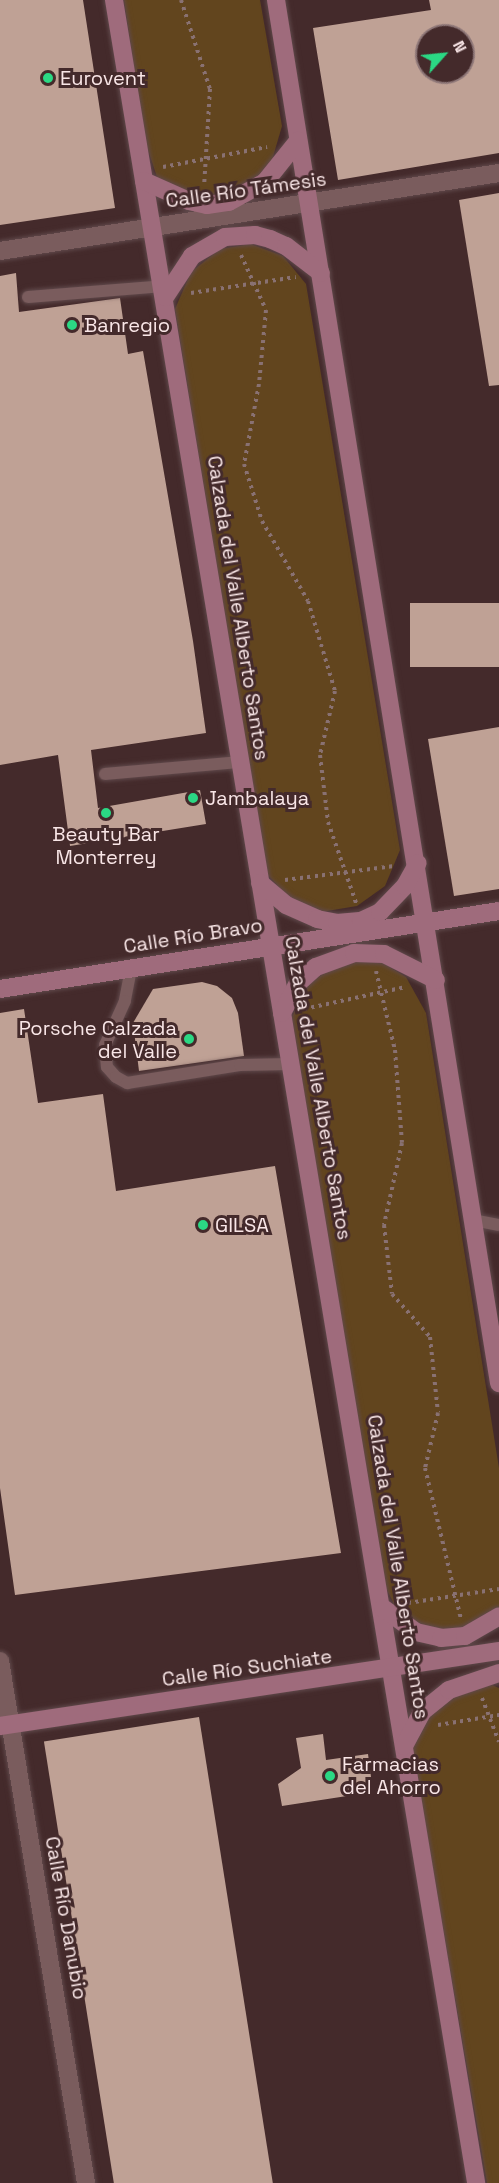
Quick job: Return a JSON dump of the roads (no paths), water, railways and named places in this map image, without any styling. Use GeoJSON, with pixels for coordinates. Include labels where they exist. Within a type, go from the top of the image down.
{"type":"FeatureCollection","features":[{"type":"Feature","properties":{"kind":"main road","name":"Calzada del Valle Alberto Santos"},"geometry":{"type":"LineString","coordinates":[[114,0],[282,1013],[392,1606],[393,1670],[404,1746],[476,2183]]}},
{"type":"Feature","properties":{"kind":"main road"},"geometry":{"type":"LineString","coordinates":[[276,0],[418,863],[473,1220],[496,1343],[499,1383]]}},
{"type":"Feature","properties":{"kind":"main road"},"geometry":{"type":"LineString","coordinates":[[143,176],[189,201],[207,205],[249,194],[265,182],[298,141]]}},
{"type":"Feature","properties":{"kind":"main road"},"geometry":{"type":"LineString","coordinates":[[164,292],[192,256],[225,237],[255,235],[270,239],[286,246],[321,273]]}},
{"type":"Feature","properties":{"kind":"main road"},"geometry":{"type":"LineString","coordinates":[[260,883],[286,905],[317,919],[337,924],[362,921],[380,912],[405,886],[418,863]]}},
{"type":"Feature","properties":{"kind":"main road","name":"Calle Río Bravo"},"geometry":{"type":"LineString","coordinates":[[0,989],[499,911]]}},
{"type":"Feature","properties":{"kind":"main road"},"geometry":{"type":"LineString","coordinates":[[282,1013],[298,982],[316,967],[335,957],[370,951],[396,959],[436,981]]}},
{"type":"Feature","properties":{"kind":"main road"},"geometry":{"type":"LineString","coordinates":[[392,1606],[417,1632],[441,1638],[465,1636],[499,1616]]}},
{"type":"Feature","properties":{"kind":"main road","name":"Calle Río Suchiate"},"geometry":{"type":"LineString","coordinates":[[5,1725],[393,1670],[499,1652]]}},
{"type":"Feature","properties":{"kind":"main road"},"geometry":{"type":"LineString","coordinates":[[404,1746],[423,1711],[449,1690],[476,1678],[499,1673]]}},
{"type":"Feature","properties":{"kind":"street","name":"Calle Río Támesis"},"geometry":{"type":"LineString","coordinates":[[0,251],[499,172]]}},
{"type":"Feature","properties":{"kind":"street","name":"Calle Río Danubio"},"geometry":{"type":"LineString","coordinates":[[0,1661],[5,1725],[86,2183]]}},
{"type":"Feature","properties":{"kind":"lane"},"geometry":{"type":"LineString","coordinates":[[27,297],[164,292]]}},
{"type":"Feature","properties":{"kind":"lane"},"geometry":{"type":"LineString","coordinates":[[105,774],[240,762]]}},
{"type":"Feature","properties":{"kind":"lane"},"geometry":{"type":"LineString","coordinates":[[130,969],[124,1000],[105,1045],[107,1067],[116,1077],[127,1083],[240,1065],[291,1064]]}},
{"type":"Feature","properties":{"kind":"lane"},"geometry":{"type":"LineString","coordinates":[[473,1220],[499,1225]]}},
{"type":"Feature","properties":{"kind":"place","name":"Eurovent"},"geometry":{"type":"Point","coordinates":[48,78]}},
{"type":"Feature","properties":{"kind":"place","name":"Banregio"},"geometry":{"type":"Point","coordinates":[72,325]}},
{"type":"Feature","properties":{"kind":"place","name":"Jambalaya"},"geometry":{"type":"Point","coordinates":[193,798]}},
{"type":"Feature","properties":{"kind":"place","name":"Beauty Bar Monterrey"},"geometry":{"type":"Point","coordinates":[106,813]}},
{"type":"Feature","properties":{"kind":"place","name":"Porsche Calzada del Valle"},"geometry":{"type":"Point","coordinates":[189,1039]}},
{"type":"Feature","properties":{"kind":"place","name":"GILSA"},"geometry":{"type":"Point","coordinates":[203,1225]}},
{"type":"Feature","properties":{"kind":"place","name":"Farmacias del Ahorro"},"geometry":{"type":"Point","coordinates":[330,1776]}}]}
